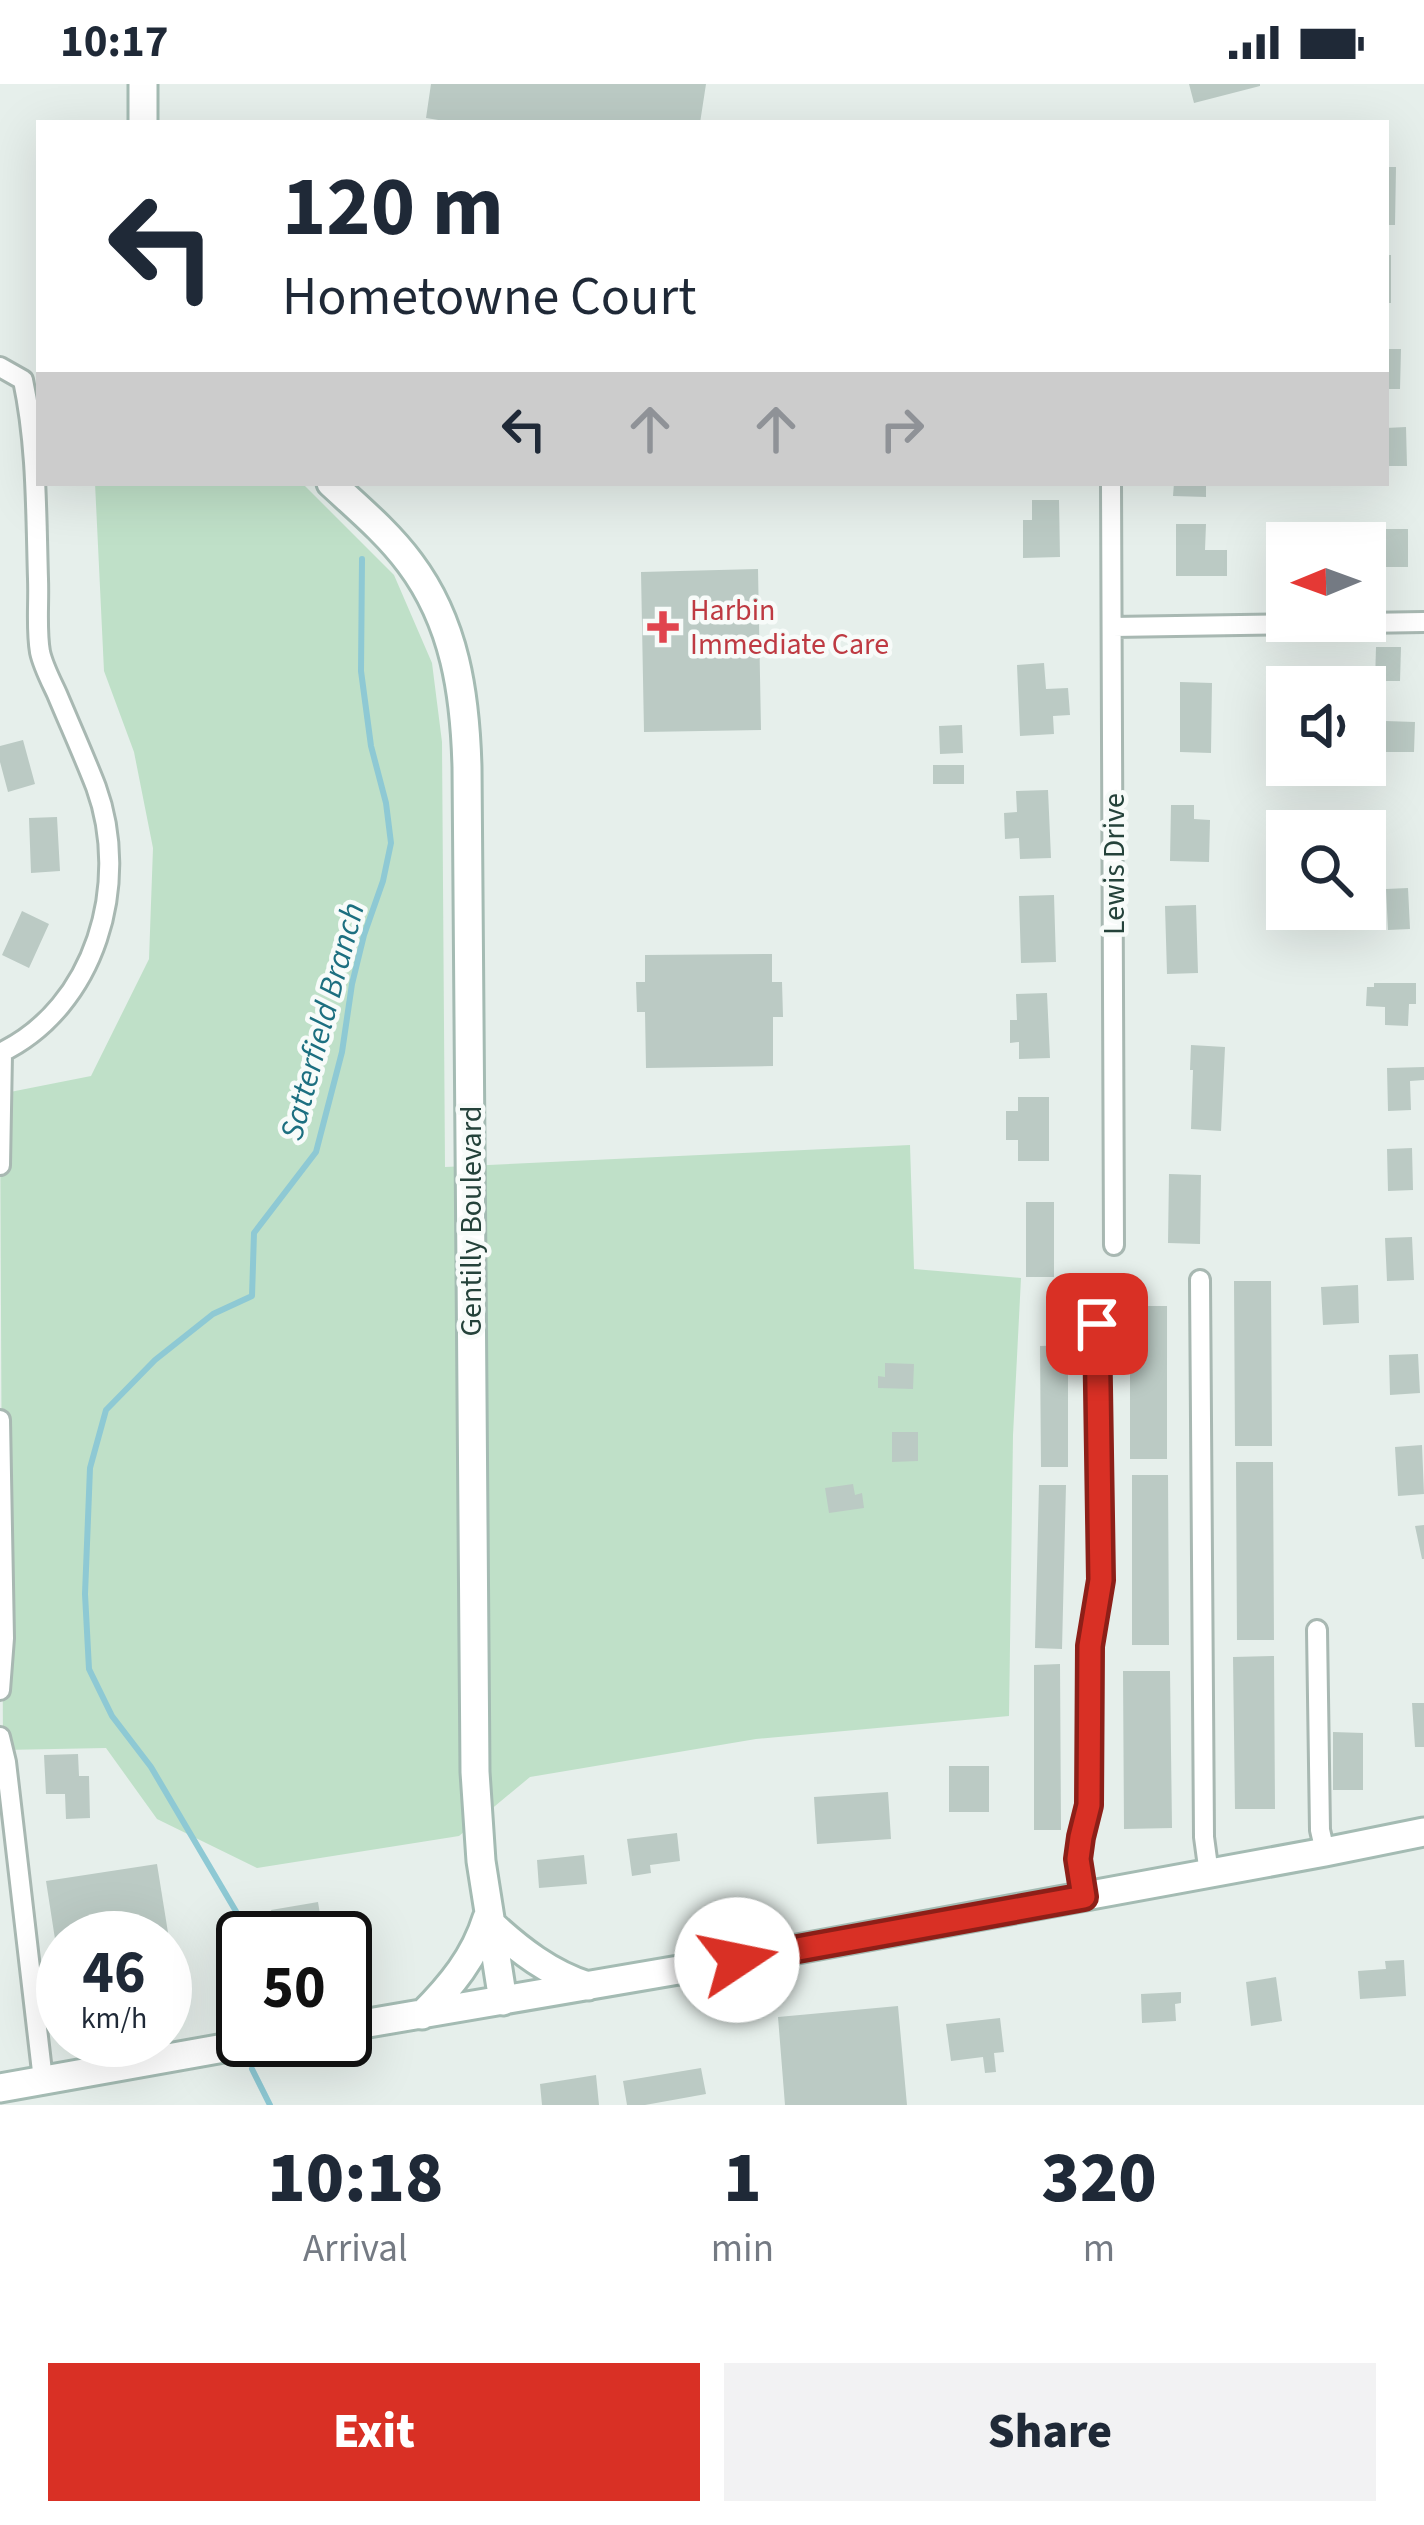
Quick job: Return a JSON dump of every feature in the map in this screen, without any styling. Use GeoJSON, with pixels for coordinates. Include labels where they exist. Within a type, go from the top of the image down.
{"type":"FeatureCollection","features":[{"type":"Feature","properties":{"kind":"main road"},"geometry":{"type":"LineString","coordinates":[[143,84],[143,120]]}},
{"type":"Feature","properties":{"kind":"main road","name":"Gentilly Boulevard"},"geometry":{"type":"LineString","coordinates":[[335,486],[409,561],[430,592],[456,659],[464,713],[475,1772],[478,1833],[503,2001]]}},
{"type":"Feature","properties":{"kind":"main road"},"geometry":{"type":"LineString","coordinates":[[372,2023],[1424,1832]]}},
{"type":"Feature","properties":{"kind":"main road"},"geometry":{"type":"LineString","coordinates":[[422,2015],[463,1970],[489,1918],[538,1962],[588,1986]]}},
{"type":"Feature","properties":{"kind":"main road"},"geometry":{"type":"LineString","coordinates":[[0,2088],[216,2049]]}},
{"type":"Feature","properties":{"kind":"street"},"geometry":{"type":"LineString","coordinates":[[0,367],[23,380],[33,428],[40,654],[96,788],[111,869],[97,945],[79,979],[29,1035],[1,1053],[0,1165]]}},
{"type":"Feature","properties":{"kind":"street","name":"Lewis Drive"},"geometry":{"type":"LineString","coordinates":[[1111,486],[1114,1245]]}},
{"type":"Feature","properties":{"kind":"street"},"geometry":{"type":"LineString","coordinates":[[1113,627],[1424,622]]}},
{"type":"Feature","properties":{"kind":"street"},"geometry":{"type":"LineString","coordinates":[[1200,1280],[1204,1837],[1210,1874]]}},
{"type":"Feature","properties":{"kind":"street"},"geometry":{"type":"LineString","coordinates":[[1084,1897],[1078,1859],[1089,1805],[1090,1646],[1101,1580],[1097,1324]]}},
{"type":"Feature","properties":{"kind":"street"},"geometry":{"type":"LineString","coordinates":[[0,1420],[4,1638],[0,1690]]}},
{"type":"Feature","properties":{"kind":"street"},"geometry":{"type":"LineString","coordinates":[[1317,1630],[1324,1852]]}},
{"type":"Feature","properties":{"kind":"street"},"geometry":{"type":"LineString","coordinates":[[0,1737],[43,2080]]}},
{"type":"Feature","properties":{"kind":"green space"},"geometry":{"type":"Polygon","coordinates":[[[95,486],[305,486],[394,575],[432,663],[442,742],[445,1167],[910,1145],[914,1269],[1021,1278],[1013,1435],[1009,1716],[756,1739],[530,1777],[459,1836],[257,1868],[157,1819],[106,1748],[3,1750],[0,1094],[91,1076],[149,959],[153,848],[134,752],[104,671],[95,486]]]}},
{"type":"Feature","properties":{"kind":"building"},"geometry":{"type":"Polygon","coordinates":[[[431,84],[706,84],[700,120],[426,118],[431,84]]]}},
{"type":"Feature","properties":{"kind":"building"},"geometry":{"type":"Polygon","coordinates":[[[1189,84],[1260,84],[1260,86],[1194,103],[1189,84]]]}},
{"type":"Feature","properties":{"kind":"building"},"geometry":{"type":"Polygon","coordinates":[[[1389,167],[1396,167],[1395,225],[1389,225],[1389,167]]]}},
{"type":"Feature","properties":{"kind":"building"},"geometry":{"type":"Polygon","coordinates":[[[1389,255],[1391,255],[1389,303],[1389,255]]]}},
{"type":"Feature","properties":{"kind":"building"},"geometry":{"type":"Polygon","coordinates":[[[1389,349],[1401,349],[1400,389],[1389,389],[1389,349]]]}},
{"type":"Feature","properties":{"kind":"building"},"geometry":{"type":"Polygon","coordinates":[[[1406,427],[1407,466],[1389,466],[1389,428],[1406,427]]]}},
{"type":"Feature","properties":{"kind":"building"},"geometry":{"type":"Polygon","coordinates":[[[1174,486],[1206,486],[1206,497],[1173,496],[1174,486]]]}},
{"type":"Feature","properties":{"kind":"building"},"geometry":{"type":"Polygon","coordinates":[[[1032,500],[1059,500],[1060,557],[1023,558],[1023,520],[1032,520],[1032,500]]]}},
{"type":"Feature","properties":{"kind":"building"},"geometry":{"type":"Polygon","coordinates":[[[1176,524],[1206,524],[1205,550],[1227,550],[1227,576],[1176,576],[1176,524]]]}},
{"type":"Feature","properties":{"kind":"building"},"geometry":{"type":"Polygon","coordinates":[[[1386,529],[1408,529],[1408,567],[1386,567],[1386,529]]]}},
{"type":"Feature","properties":{"kind":"building"},"geometry":{"type":"Polygon","coordinates":[[[758,569],[761,730],[644,732],[641,572],[758,569]]]}},
{"type":"Feature","properties":{"kind":"building"},"geometry":{"type":"Polygon","coordinates":[[[1376,647],[1401,647],[1400,681],[1386,681],[1386,666],[1375,666],[1376,647]]]}},
{"type":"Feature","properties":{"kind":"building"},"geometry":{"type":"Polygon","coordinates":[[[1044,663],[1046,689],[1068,688],[1070,715],[1053,716],[1054,734],[1020,736],[1017,665],[1044,663]]]}},
{"type":"Feature","properties":{"kind":"building"},"geometry":{"type":"Polygon","coordinates":[[[1180,682],[1212,683],[1211,753],[1180,752],[1180,682]]]}},
{"type":"Feature","properties":{"kind":"building"},"geometry":{"type":"Polygon","coordinates":[[[1386,721],[1415,722],[1414,752],[1386,752],[1386,721]]]}},
{"type":"Feature","properties":{"kind":"building"},"geometry":{"type":"Polygon","coordinates":[[[962,725],[963,753],[940,754],[939,726],[962,725]]]}},
{"type":"Feature","properties":{"kind":"building"},"geometry":{"type":"Polygon","coordinates":[[[23,740],[35,784],[8,792],[0,746],[23,740]]]}},
{"type":"Feature","properties":{"kind":"building"},"geometry":{"type":"Polygon","coordinates":[[[933,765],[964,765],[964,784],[933,784],[933,765]]]}},
{"type":"Feature","properties":{"kind":"building"},"geometry":{"type":"Polygon","coordinates":[[[1048,790],[1051,858],[1020,859],[1019,838],[1005,839],[1004,813],[1017,812],[1016,791],[1048,790]]]}},
{"type":"Feature","properties":{"kind":"building"},"geometry":{"type":"Polygon","coordinates":[[[1171,805],[1194,805],[1194,819],[1210,820],[1209,862],[1170,861],[1171,805]]]}},
{"type":"Feature","properties":{"kind":"building"},"geometry":{"type":"Polygon","coordinates":[[[57,817],[60,871],[31,873],[29,818],[57,817]]]}},
{"type":"Feature","properties":{"kind":"building"},"geometry":{"type":"Polygon","coordinates":[[[1408,888],[1410,929],[1388,930],[1386,889],[1408,888]]]}},
{"type":"Feature","properties":{"kind":"building"},"geometry":{"type":"Polygon","coordinates":[[[1054,895],[1056,962],[1021,963],[1019,896],[1054,895]]]}},
{"type":"Feature","properties":{"kind":"building"},"geometry":{"type":"Polygon","coordinates":[[[1196,905],[1198,973],[1167,974],[1165,906],[1196,905]]]}},
{"type":"Feature","properties":{"kind":"building"},"geometry":{"type":"Polygon","coordinates":[[[22,911],[49,924],[29,968],[2,955],[22,911]]]}},
{"type":"Feature","properties":{"kind":"building"},"geometry":{"type":"Polygon","coordinates":[[[772,954],[772,982],[782,982],[783,1017],[773,1017],[773,1066],[646,1068],[645,1012],[637,1012],[636,982],[645,982],[645,955],[772,954]]]}},
{"type":"Feature","properties":{"kind":"building"},"geometry":{"type":"Polygon","coordinates":[[[1416,983],[1416,1004],[1409,1004],[1408,1026],[1385,1025],[1385,1007],[1366,1006],[1367,987],[1416,983]]]}},
{"type":"Feature","properties":{"kind":"building"},"geometry":{"type":"Polygon","coordinates":[[[1047,993],[1050,1058],[1019,1059],[1019,1042],[1010,1043],[1010,1020],[1017,1020],[1016,994],[1047,993]]]}},
{"type":"Feature","properties":{"kind":"building"},"geometry":{"type":"Polygon","coordinates":[[[1191,1045],[1225,1047],[1221,1131],[1191,1129],[1191,1045]]]}},
{"type":"Feature","properties":{"kind":"building"},"geometry":{"type":"Polygon","coordinates":[[[1424,1067],[1424,1080],[1410,1081],[1411,1110],[1388,1111],[1387,1068],[1424,1067]]]}},
{"type":"Feature","properties":{"kind":"building"},"geometry":{"type":"Polygon","coordinates":[[[1018,1097],[1049,1097],[1049,1161],[1018,1161],[1018,1140],[1006,1140],[1006,1111],[1018,1111],[1018,1097]]]}},
{"type":"Feature","properties":{"kind":"building"},"geometry":{"type":"Polygon","coordinates":[[[1412,1148],[1413,1190],[1388,1191],[1387,1149],[1412,1148]]]}},
{"type":"Feature","properties":{"kind":"building"},"geometry":{"type":"Polygon","coordinates":[[[1169,1174],[1201,1175],[1200,1244],[1168,1243],[1169,1174]]]}},
{"type":"Feature","properties":{"kind":"building"},"geometry":{"type":"Polygon","coordinates":[[[1026,1202],[1054,1202],[1054,1277],[1026,1277],[1026,1202]]]}},
{"type":"Feature","properties":{"kind":"building"},"geometry":{"type":"Polygon","coordinates":[[[1412,1237],[1414,1280],[1387,1281],[1385,1238],[1412,1237]]]}},
{"type":"Feature","properties":{"kind":"building"},"geometry":{"type":"Polygon","coordinates":[[[1234,1281],[1271,1281],[1272,1446],[1235,1446],[1234,1281]]]}},
{"type":"Feature","properties":{"kind":"building"},"geometry":{"type":"Polygon","coordinates":[[[1358,1285],[1359,1323],[1323,1325],[1321,1287],[1358,1285]]]}},
{"type":"Feature","properties":{"kind":"building"},"geometry":{"type":"Polygon","coordinates":[[[1130,1306],[1167,1306],[1167,1459],[1130,1459],[1130,1306]]]}},
{"type":"Feature","properties":{"kind":"building"},"geometry":{"type":"Polygon","coordinates":[[[1068,1345],[1068,1467],[1041,1467],[1040,1346],[1068,1345]]]}},
{"type":"Feature","properties":{"kind":"building"},"geometry":{"type":"Polygon","coordinates":[[[1418,1354],[1420,1393],[1390,1395],[1389,1355],[1418,1354]]]}},
{"type":"Feature","properties":{"kind":"building"},"geometry":{"type":"Polygon","coordinates":[[[885,1363],[914,1364],[913,1389],[878,1388],[878,1376],[885,1377],[885,1363]]]}},
{"type":"Feature","properties":{"kind":"building"},"geometry":{"type":"Polygon","coordinates":[[[892,1432],[918,1432],[918,1461],[892,1462],[892,1432]]]}},
{"type":"Feature","properties":{"kind":"building"},"geometry":{"type":"Polygon","coordinates":[[[1422,1445],[1424,1494],[1398,1496],[1395,1447],[1422,1445]]]}},
{"type":"Feature","properties":{"kind":"building"},"geometry":{"type":"Polygon","coordinates":[[[1236,1462],[1273,1462],[1274,1640],[1237,1640],[1236,1462]]]}},
{"type":"Feature","properties":{"kind":"building"},"geometry":{"type":"Polygon","coordinates":[[[1132,1475],[1168,1475],[1169,1645],[1132,1645],[1132,1475]]]}},
{"type":"Feature","properties":{"kind":"building"},"geometry":{"type":"Polygon","coordinates":[[[853,1484],[855,1495],[862,1493],[864,1508],[829,1513],[825,1488],[853,1484]]]}},
{"type":"Feature","properties":{"kind":"building"},"geometry":{"type":"Polygon","coordinates":[[[1039,1485],[1066,1485],[1062,1649],[1035,1648],[1039,1485]]]}},
{"type":"Feature","properties":{"kind":"building"},"geometry":{"type":"Polygon","coordinates":[[[1424,1525],[1424,1559],[1422,1559],[1415,1526],[1424,1525]]]}},
{"type":"Feature","properties":{"kind":"building"},"geometry":{"type":"Polygon","coordinates":[[[1274,1656],[1275,1809],[1235,1809],[1233,1657],[1274,1656]]]}},
{"type":"Feature","properties":{"kind":"building"},"geometry":{"type":"Polygon","coordinates":[[[1060,1664],[1061,1830],[1034,1830],[1034,1665],[1060,1664]]]}},
{"type":"Feature","properties":{"kind":"building"},"geometry":{"type":"Polygon","coordinates":[[[1123,1671],[1170,1671],[1172,1828],[1124,1829],[1123,1671]]]}},
{"type":"Feature","properties":{"kind":"building"},"geometry":{"type":"Polygon","coordinates":[[[1412,1703],[1424,1703],[1424,1747],[1415,1747],[1412,1703]]]}},
{"type":"Feature","properties":{"kind":"building"},"geometry":{"type":"Polygon","coordinates":[[[1333,1732],[1363,1733],[1363,1790],[1333,1790],[1333,1732]]]}},
{"type":"Feature","properties":{"kind":"building"},"geometry":{"type":"Polygon","coordinates":[[[78,1754],[79,1776],[89,1776],[90,1818],[66,1819],[65,1794],[46,1794],[44,1755],[78,1754]]]}},
{"type":"Feature","properties":{"kind":"building"},"geometry":{"type":"Polygon","coordinates":[[[949,1766],[989,1766],[989,1812],[949,1812],[949,1766]]]}},
{"type":"Feature","properties":{"kind":"building"},"geometry":{"type":"Polygon","coordinates":[[[888,1792],[891,1839],[817,1844],[814,1797],[888,1792]]]}},
{"type":"Feature","properties":{"kind":"building"},"geometry":{"type":"Polygon","coordinates":[[[677,1833],[680,1861],[650,1865],[651,1873],[632,1876],[627,1839],[677,1833]]]}},
{"type":"Feature","properties":{"kind":"building"},"geometry":{"type":"Polygon","coordinates":[[[584,1855],[587,1884],[539,1888],[537,1860],[584,1855]]]}},
{"type":"Feature","properties":{"kind":"building"},"geometry":{"type":"Polygon","coordinates":[[[157,1864],[165,1911],[51,1911],[46,1881],[157,1864]]]}},
{"type":"Feature","properties":{"kind":"building"},"geometry":{"type":"Polygon","coordinates":[[[318,1902],[320,1911],[271,1911],[318,1902]]]}},
{"type":"Feature","properties":{"kind":"building"},"geometry":{"type":"Polygon","coordinates":[[[1404,1960],[1406,1996],[1360,1999],[1358,1971],[1386,1969],[1385,1961],[1404,1960]]]}},
{"type":"Feature","properties":{"kind":"building"},"geometry":{"type":"Polygon","coordinates":[[[1276,1977],[1282,2021],[1251,2026],[1246,1982],[1276,1977]]]}},
{"type":"Feature","properties":{"kind":"building"},"geometry":{"type":"Polygon","coordinates":[[[1181,1992],[1181,2003],[1175,2004],[1176,2021],[1142,2023],[1141,1994],[1181,1992]]]}},
{"type":"Feature","properties":{"kind":"building"},"geometry":{"type":"Polygon","coordinates":[[[898,2006],[907,2105],[785,2105],[778,2017],[898,2006]]]}},
{"type":"Feature","properties":{"kind":"building"},"geometry":{"type":"Polygon","coordinates":[[[1000,2018],[1004,2052],[994,2053],[996,2072],[985,2073],[983,2057],[951,2061],[946,2024],[1000,2018]]]}},
{"type":"Feature","properties":{"kind":"building"},"geometry":{"type":"Polygon","coordinates":[[[701,2068],[706,2094],[627,2105],[623,2081],[701,2068]]]}},
{"type":"Feature","properties":{"kind":"building"},"geometry":{"type":"Polygon","coordinates":[[[596,2075],[599,2105],[542,2105],[540,2084],[596,2075]]]}},
{"type":"Feature","properties":{"kind":"waterway","name":"Satterfield Branch"},"geometry":{"type":"LineString","coordinates":[[236,1911],[151,1767],[112,1716],[89,1669],[85,1594],[90,1468],[106,1410],[155,1360],[213,1314],[252,1296],[254,1233],[316,1152],[342,1052],[352,984],[391,843],[361,671],[362,559]]}},
{"type":"Feature","properties":{"kind":"waterway","name":"Satterfield Branch"},"geometry":{"type":"LineString","coordinates":[[252,2069],[270,2105]]}},
{"type":"Feature","properties":{"kind":"place","name":"Harbin Immediate Care"},"geometry":{"type":"Point","coordinates":[663,627]}},
{"type":"Feature","properties":{"kind":"route"},"geometry":{"type":"LineString","coordinates":[[737,1960],[1084,1897],[1078,1859],[1089,1805],[1090,1646],[1101,1580],[1097,1324]]}}]}
